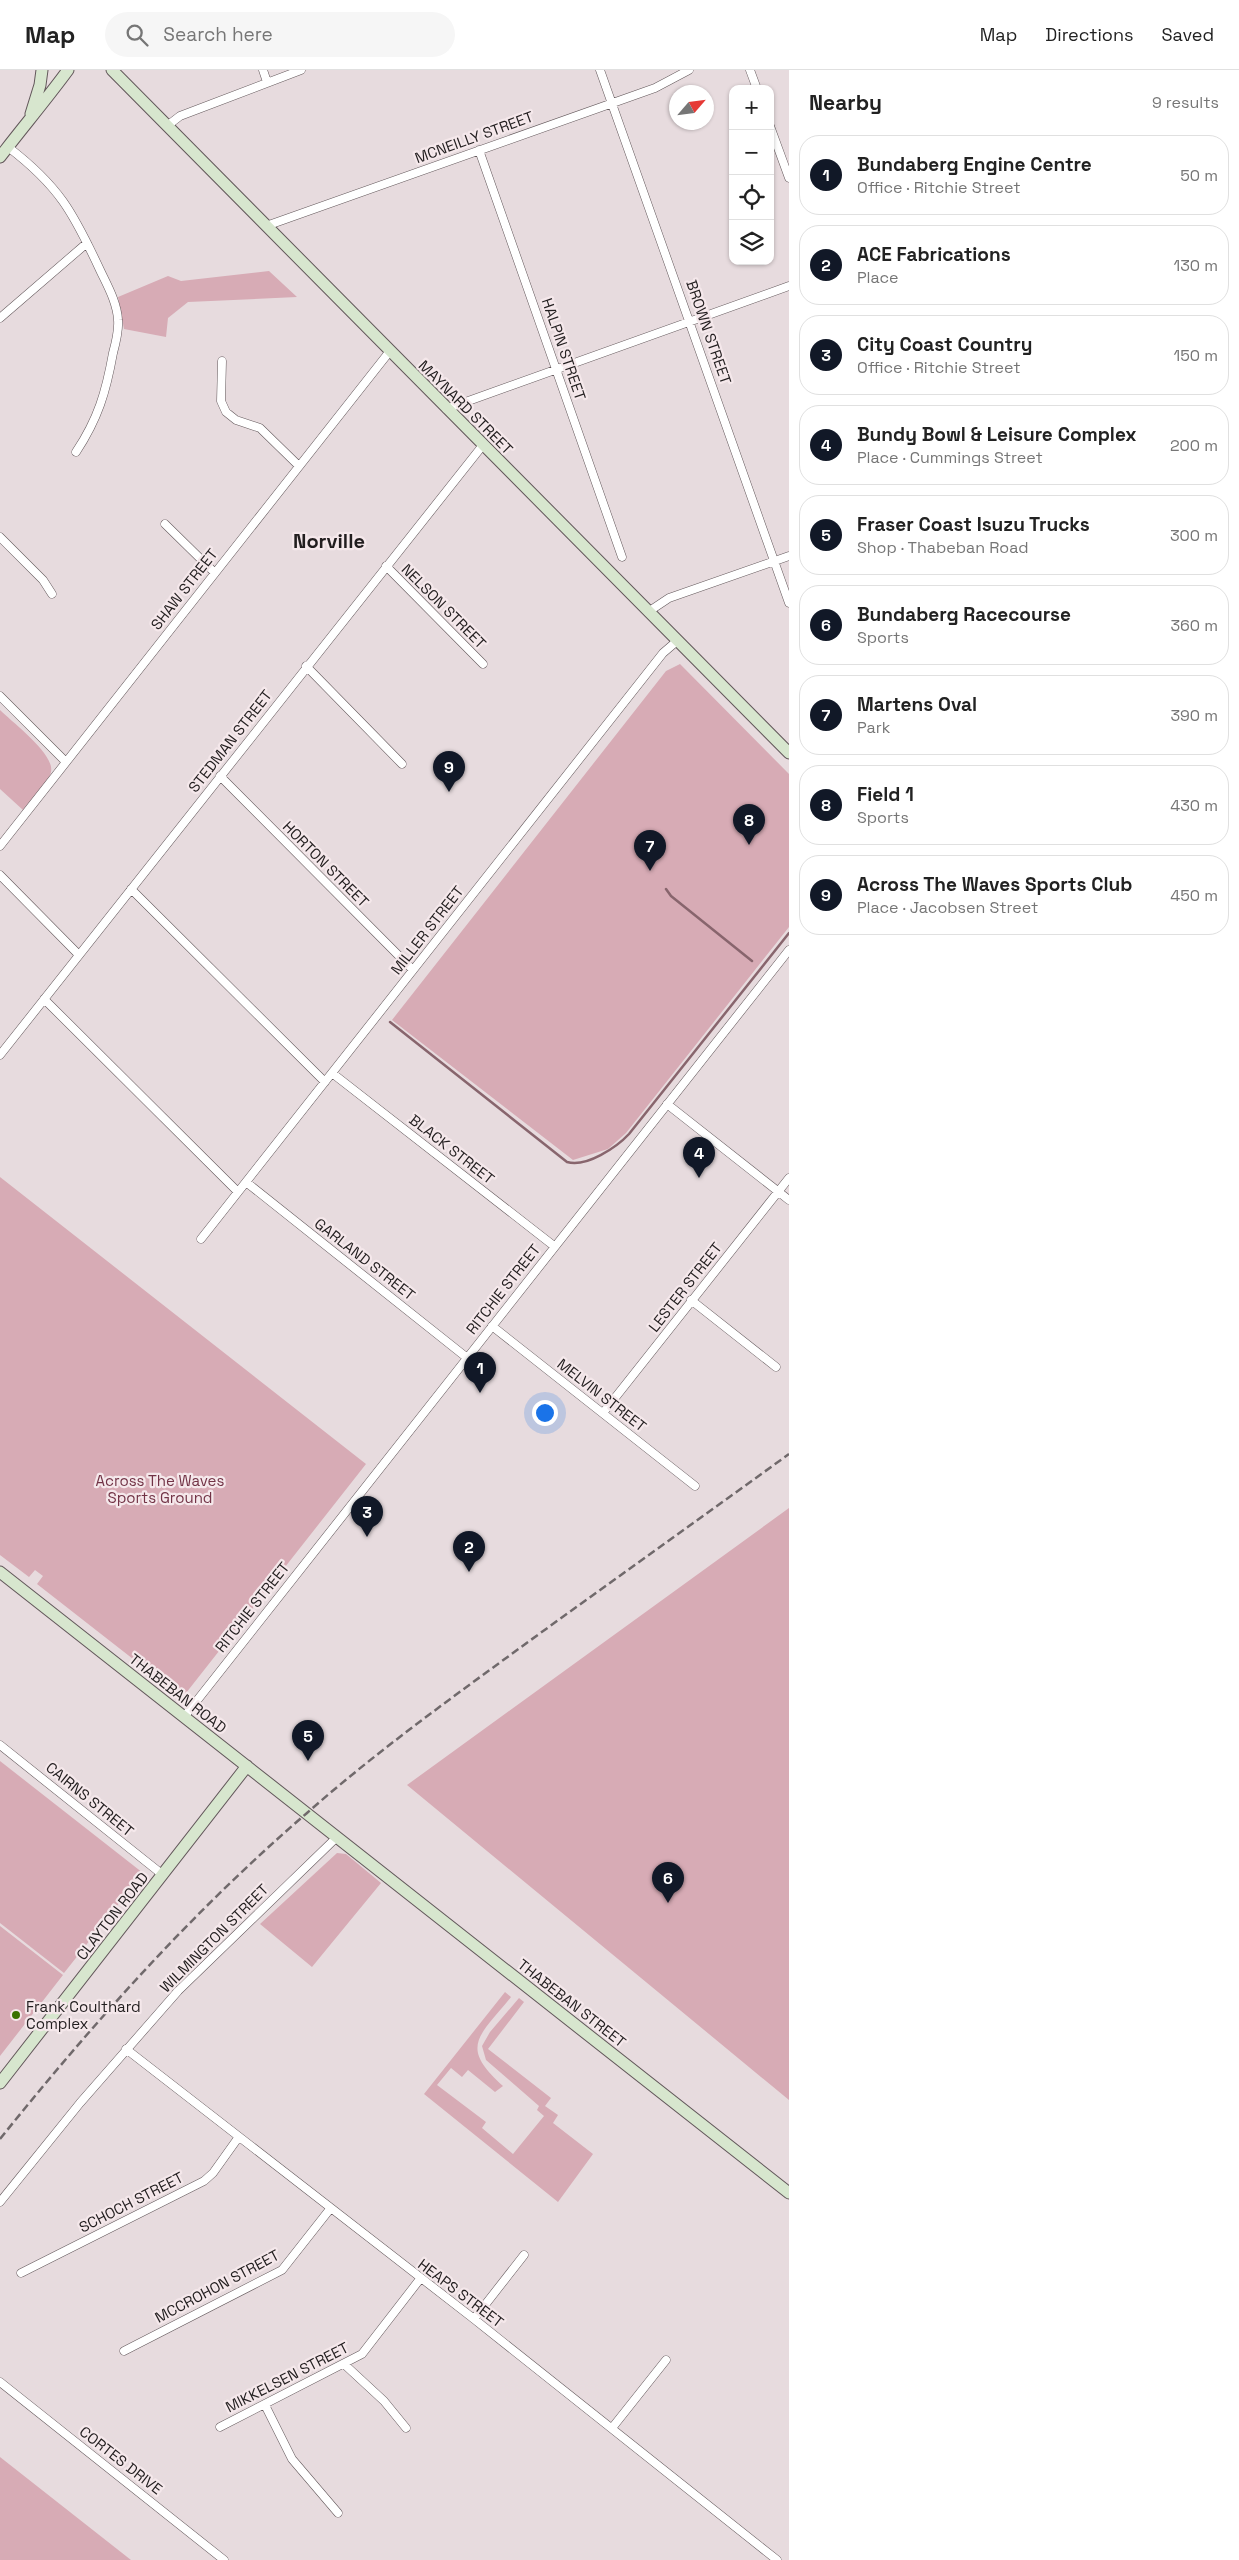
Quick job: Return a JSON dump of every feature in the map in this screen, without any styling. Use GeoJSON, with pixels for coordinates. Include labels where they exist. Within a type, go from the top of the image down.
{"type":"FeatureCollection","features":[{"type":"Feature","properties":{"kind":"street"},"geometry":{"type":"LineString","coordinates":[[29,118],[40,85],[42,70]]}},
{"type":"Feature","properties":{"kind":"street"},"geometry":{"type":"LineString","coordinates":[[0,156],[29,118],[41,107],[68,70]]}},
{"type":"Feature","properties":{"kind":"street","name":"MAYNARD STREET"},"geometry":{"type":"LineString","coordinates":[[102,70],[123,82]]}},
{"type":"Feature","properties":{"kind":"street","name":"MAYNARD STREET"},"geometry":{"type":"LineString","coordinates":[[112,70],[789,753]]}},
{"type":"Feature","properties":{"kind":"street"},"geometry":{"type":"LineString","coordinates":[[263,70],[266,82]]}},
{"type":"Feature","properties":{"kind":"street"},"geometry":{"type":"LineString","coordinates":[[167,126],[180,116],[301,70]]}},
{"type":"Feature","properties":{"kind":"street","name":"BROWN STREET"},"geometry":{"type":"LineString","coordinates":[[600,70],[789,603]]}},
{"type":"Feature","properties":{"kind":"street","name":"MCNEILLY STREET"},"geometry":{"type":"LineString","coordinates":[[266,226],[655,88],[689,70]]}},
{"type":"Feature","properties":{"kind":"street"},"geometry":{"type":"LineString","coordinates":[[750,70],[756,85]]}},
{"type":"Feature","properties":{"kind":"street"},"geometry":{"type":"LineString","coordinates":[[771,130],[789,178]]}},
{"type":"Feature","properties":{"kind":"street"},"geometry":{"type":"LineString","coordinates":[[8,146],[30,164],[57,191],[88,243],[113,300],[118,330],[105,396],[100,410],[76,452]]}},
{"type":"Feature","properties":{"kind":"street","name":"HALPIN STREET"},"geometry":{"type":"LineString","coordinates":[[479,150],[622,556]]}},
{"type":"Feature","properties":{"kind":"street"},"geometry":{"type":"LineString","coordinates":[[0,318],[88,243]]}},
{"type":"Feature","properties":{"kind":"street"},"geometry":{"type":"LineString","coordinates":[[446,409],[789,286]]}},
{"type":"Feature","properties":{"kind":"street","name":"SHAW STREET"},"geometry":{"type":"LineString","coordinates":[[0,846],[65,761],[390,351]]}},
{"type":"Feature","properties":{"kind":"street"},"geometry":{"type":"LineString","coordinates":[[222,361],[220,401],[226,412],[236,420],[260,428],[299,466]]}},
{"type":"Feature","properties":{"kind":"street","name":"STEDMAN STREET"},"geometry":{"type":"LineString","coordinates":[[0,1055],[306,666],[483,445]]}},
{"type":"Feature","properties":{"kind":"street"},"geometry":{"type":"LineString","coordinates":[[165,524],[215,573]]}},
{"type":"Feature","properties":{"kind":"street"},"geometry":{"type":"LineString","coordinates":[[0,537],[43,580],[52,594]]}},
{"type":"Feature","properties":{"kind":"street"},"geometry":{"type":"LineString","coordinates":[[648,612],[669,598],[789,556]]}},
{"type":"Feature","properties":{"kind":"street","name":"NELSON STREET"},"geometry":{"type":"LineString","coordinates":[[386,566],[483,664]]}},
{"type":"Feature","properties":{"kind":"street","name":"MILLER STREET"},"geometry":{"type":"LineString","coordinates":[[201,1239],[663,653],[677,641]]}},
{"type":"Feature","properties":{"kind":"street"},"geometry":{"type":"LineString","coordinates":[[306,666],[402,764]]}},
{"type":"Feature","properties":{"kind":"street"},"geometry":{"type":"LineString","coordinates":[[0,696],[65,761]]}},
{"type":"Feature","properties":{"kind":"street","name":"HORTON STREET"},"geometry":{"type":"LineString","coordinates":[[220,776],[413,970]]}},
{"type":"Feature","properties":{"kind":"street"},"geometry":{"type":"LineString","coordinates":[[0,875],[78,954]]}},
{"type":"Feature","properties":{"kind":"street"},"geometry":{"type":"LineString","coordinates":[[131,889],[325,1082]]}},
{"type":"Feature","properties":{"kind":"street","name":"RITCHIE STREET"},"geometry":{"type":"LineString","coordinates":[[184,1717],[466,1357],[789,950]]}},
{"type":"Feature","properties":{"kind":"street"},"geometry":{"type":"LineString","coordinates":[[44,999],[238,1192]]}},
{"type":"Feature","properties":{"kind":"street","name":"BLACK STREET"},"geometry":{"type":"LineString","coordinates":[[332,1073],[554,1246]]}},
{"type":"Feature","properties":{"kind":"street"},"geometry":{"type":"LineString","coordinates":[[667,1104],[789,1200]]}},
{"type":"Feature","properties":{"kind":"street","name":"LESTER STREET"},"geometry":{"type":"LineString","coordinates":[[603,1413],[789,1178]]}},
{"type":"Feature","properties":{"kind":"street","name":"GARLAND STREET"},"geometry":{"type":"LineString","coordinates":[[246,1182],[466,1357]]}},
{"type":"Feature","properties":{"kind":"street"},"geometry":{"type":"LineString","coordinates":[[691,1300],[776,1367]]}},
{"type":"Feature","properties":{"kind":"street","name":"MELVIN STREET"},"geometry":{"type":"LineString","coordinates":[[492,1326],[695,1486]]}},
{"type":"Feature","properties":{"kind":"street","name":"THABEBAN ROAD"},"geometry":{"type":"LineString","coordinates":[[0,1572],[337,1837]]}},
{"type":"Feature","properties":{"kind":"street","name":"CAIRNS STREET"},"geometry":{"type":"LineString","coordinates":[[0,1745],[163,1875]]}},
{"type":"Feature","properties":{"kind":"street","name":"CLAYTON ROAD"},"geometry":{"type":"LineString","coordinates":[[0,2083],[246,1766]]}},
{"type":"Feature","properties":{"kind":"street","name":"WILMINGTON STREET"},"geometry":{"type":"LineString","coordinates":[[0,2202],[126,2049],[178,1991],[337,1837]]}},
{"type":"Feature","properties":{"kind":"street","name":"THABEBAN STREET"},"geometry":{"type":"LineString","coordinates":[[337,1837],[789,2193]]}},
{"type":"Feature","properties":{"kind":"street","name":"HEAPS STREET"},"geometry":{"type":"LineString","coordinates":[[126,2049],[238,2138],[474,2319],[777,2560]]}},
{"type":"Feature","properties":{"kind":"street","name":"SCHOCH STREET"},"geometry":{"type":"LineString","coordinates":[[21,2273],[204,2180],[213,2173],[238,2138]]}},
{"type":"Feature","properties":{"kind":"street","name":"MCCROHON STREET"},"geometry":{"type":"LineString","coordinates":[[124,2351],[282,2270],[330,2209]]}},
{"type":"Feature","properties":{"kind":"street"},"geometry":{"type":"LineString","coordinates":[[474,2319],[524,2255]]}},
{"type":"Feature","properties":{"kind":"street","name":"MIKKELSEN STREET"},"geometry":{"type":"LineString","coordinates":[[220,2427],[362,2354],[420,2279]]}},
{"type":"Feature","properties":{"kind":"street"},"geometry":{"type":"LineString","coordinates":[[612,2428],[666,2360]]}},
{"type":"Feature","properties":{"kind":"street"},"geometry":{"type":"LineString","coordinates":[[344,2364],[384,2401],[406,2428]]}},
{"type":"Feature","properties":{"kind":"street","name":"CORTES DRIVE"},"geometry":{"type":"LineString","coordinates":[[0,2382],[224,2560]]}},
{"type":"Feature","properties":{"kind":"street"},"geometry":{"type":"LineString","coordinates":[[265,2405],[292,2459],[338,2513]]}},
{"type":"Feature","properties":{"kind":"green space"},"geometry":{"type":"Polygon","coordinates":[[[269,271],[297,297],[188,302],[168,318],[166,337],[124,329],[118,297],[168,276],[181,281],[269,271]]]}},
{"type":"Feature","properties":{"kind":"green space"},"geometry":{"type":"Polygon","coordinates":[[[680,664],[789,774],[789,927],[626,1133],[608,1149],[573,1160],[392,1020],[666,671],[680,664]]]}},
{"type":"Feature","properties":{"kind":"green space"},"geometry":{"type":"Polygon","coordinates":[[[0,710],[40,748],[50,765],[51,772],[47,781],[23,810],[0,789],[0,710]]]}},
{"type":"Feature","properties":{"kind":"green space","name":"Across The Waves Sports Ground"},"geometry":{"type":"Polygon","coordinates":[[[0,1177],[366,1464],[186,1693],[174,1691],[37,1584],[43,1576],[35,1570],[29,1577],[0,1555],[0,1177]]]}},
{"type":"Feature","properties":{"kind":"green space"},"geometry":{"type":"Polygon","coordinates":[[[789,1508],[789,2100],[407,1785],[789,1508]]]}},
{"type":"Feature","properties":{"kind":"green space"},"geometry":{"type":"Polygon","coordinates":[[[0,1761],[143,1873],[64,1973],[0,1923],[0,1761]]]}},
{"type":"Feature","properties":{"kind":"green space"},"geometry":{"type":"Polygon","coordinates":[[[337,1853],[346,1854],[381,1883],[312,1967],[260,1924],[337,1853]]]}},
{"type":"Feature","properties":{"kind":"green space","name":"Frank Coulthard Complex"},"geometry":{"type":"Polygon","coordinates":[[[0,1926],[63,1975],[0,2056],[0,1926]]]}},
{"type":"Feature","properties":{"kind":"green space"},"geometry":{"type":"Polygon","coordinates":[[[505,1992],[511,1997],[490,2022],[478,2041],[481,2061],[503,2086],[495,2092],[468,2070],[462,2077],[451,2068],[437,2085],[486,2122],[482,2128],[513,2154],[544,2116],[537,2110],[539,2106],[486,2060],[482,2046],[490,2032],[519,1998],[524,2002],[488,2049],[551,2098],[545,2106],[558,2115],[553,2123],[593,2154],[558,2202],[424,2094],[505,1992]]]}},
{"type":"Feature","properties":{"kind":"green space"},"geometry":{"type":"Polygon","coordinates":[[[0,2457],[131,2560],[0,2560],[0,2457]]]}},
{"type":"Feature","properties":{"kind":"waterway"},"geometry":{"type":"LineString","coordinates":[[666,889],[671,896],[752,961]]}},
{"type":"Feature","properties":{"kind":"waterway"},"geometry":{"type":"LineString","coordinates":[[390,1022],[567,1162],[583,1162],[601,1155],[617,1145],[629,1134],[789,933]]}},
{"type":"Feature","properties":{"kind":"railway"},"geometry":{"type":"LineString","coordinates":[[0,2139],[108,2010],[146,1969],[224,1889],[307,1813],[388,1746],[444,1704],[789,1454]]}},
{"type":"Feature","properties":{"kind":"place","name":"Across The Waves Sports Club"},"geometry":{"type":"Point","coordinates":[449,792]}},
{"type":"Feature","properties":{"kind":"place","name":"Field 1"},"geometry":{"type":"Point","coordinates":[749,845]}},
{"type":"Feature","properties":{"kind":"place","name":"Martens Oval"},"geometry":{"type":"Point","coordinates":[650,871]}},
{"type":"Feature","properties":{"kind":"place","name":"Bundy Bowl & Leisure Complex"},"geometry":{"type":"Point","coordinates":[699,1178]}},
{"type":"Feature","properties":{"kind":"place","name":"Bundaberg Engine Centre"},"geometry":{"type":"Point","coordinates":[480,1393]}},
{"type":"Feature","properties":{"kind":"place","name":"City Coast Country"},"geometry":{"type":"Point","coordinates":[367,1537]}},
{"type":"Feature","properties":{"kind":"place","name":"ACE Fabrications"},"geometry":{"type":"Point","coordinates":[469,1572]}},
{"type":"Feature","properties":{"kind":"place","name":"Fraser Coast Isuzu Trucks"},"geometry":{"type":"Point","coordinates":[308,1761]}},
{"type":"Feature","properties":{"kind":"place","name":"Bundaberg Racecourse"},"geometry":{"type":"Point","coordinates":[668,1903]}},
{"type":"Feature","properties":{"kind":"place","name":"Frank Coulthard Complex"},"geometry":{"type":"Point","coordinates":[16,2015]}},
{"type":"Feature","properties":{"kind":"district","name":"Norville"},"geometry":{"type":"Point","coordinates":[329,541]}}]}
